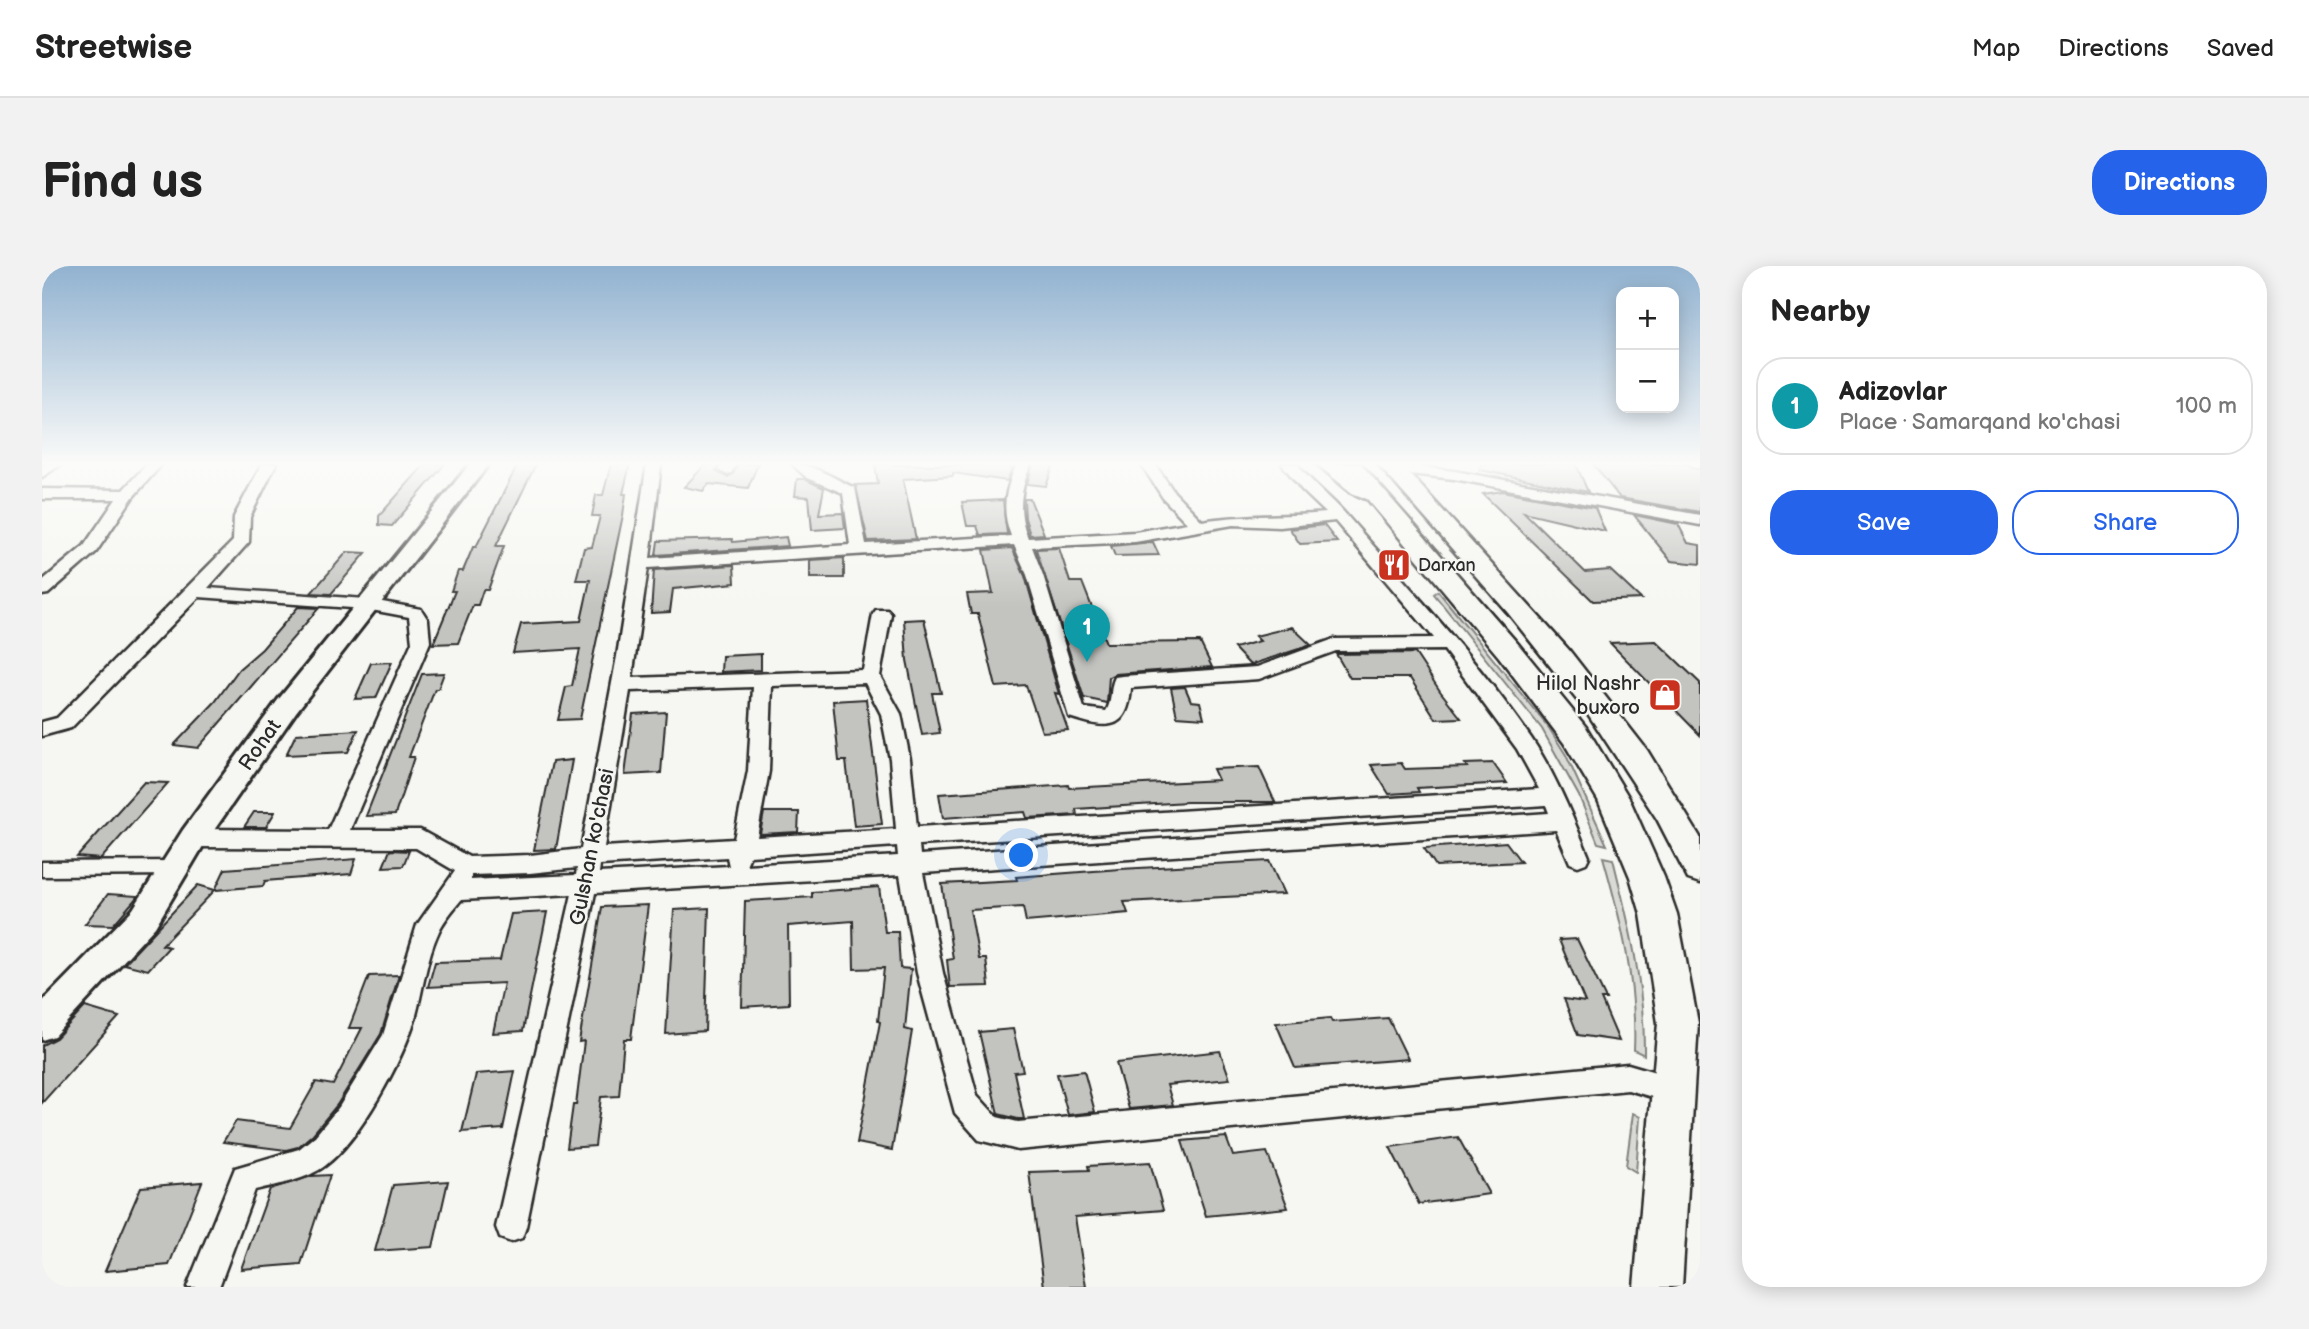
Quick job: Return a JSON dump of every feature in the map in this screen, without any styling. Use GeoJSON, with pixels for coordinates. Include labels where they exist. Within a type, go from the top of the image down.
{"type":"FeatureCollection","features":[{"type":"Feature","properties":{"kind":"main road"},"geometry":{"type":"LineString","coordinates":[[1425,512],[1541,691],[1575,735],[1613,798],[1647,877],[1662,927],[1678,1023],[1658,1287]]}},
{"type":"Feature","properties":{"kind":"main road"},"geometry":{"type":"LineString","coordinates":[[1430,512],[1520,611],[1592,697],[1654,785],[1700,869]]}},
{"type":"Feature","properties":{"kind":"street"},"geometry":{"type":"LineString","coordinates":[[42,590],[90,549],[115,512]]}},
{"type":"Feature","properties":{"kind":"street"},"geometry":{"type":"LineString","coordinates":[[42,729],[64,723],[195,592],[241,541],[245,512]]}},
{"type":"Feature","properties":{"kind":"street","name":"Rohat"},"geometry":{"type":"LineString","coordinates":[[42,1025],[144,918],[177,869],[193,838],[288,706],[441,512]]}},
{"type":"Feature","properties":{"kind":"street","name":"Gulshan ko'chasi"},"geometry":{"type":"LineString","coordinates":[[510,1227],[556,1034],[622,685],[648,512]]}},
{"type":"Feature","properties":{"kind":"street"},"geometry":{"type":"LineString","coordinates":[[853,512],[859,549]]}},
{"type":"Feature","properties":{"kind":"street"},"geometry":{"type":"LineString","coordinates":[[1012,512],[1012,519],[1035,575],[1076,712],[1096,718],[1111,718],[1120,706],[1122,682],[1259,673],[1334,645],[1450,644]]}},
{"type":"Feature","properties":{"kind":"street"},"geometry":{"type":"LineString","coordinates":[[1185,512],[1200,527]]}},
{"type":"Feature","properties":{"kind":"street"},"geometry":{"type":"LineString","coordinates":[[1334,512],[1450,644],[1524,744],[1553,796],[1578,857]]}},
{"type":"Feature","properties":{"kind":"street"},"geometry":{"type":"LineString","coordinates":[[1647,512],[1700,520]]}},
{"type":"Feature","properties":{"kind":"street"},"geometry":{"type":"LineString","coordinates":[[641,564],[859,549],[1135,537],[1233,520],[1280,522],[1339,516]]}},
{"type":"Feature","properties":{"kind":"street"},"geometry":{"type":"LineString","coordinates":[[42,574],[62,574]]}},
{"type":"Feature","properties":{"kind":"street"},"geometry":{"type":"LineString","coordinates":[[195,592],[366,604],[415,613],[419,620],[421,642],[336,837]]}},
{"type":"Feature","properties":{"kind":"street"},"geometry":{"type":"LineString","coordinates":[[882,614],[871,676],[891,714],[900,759],[910,865],[930,973],[965,1102],[989,1130],[1018,1136],[1628,1077],[1672,1090]]}},
{"type":"Feature","properties":{"kind":"street"},"geometry":{"type":"LineString","coordinates":[[622,685],[871,676]]}},
{"type":"Feature","properties":{"kind":"street"},"geometry":{"type":"LineString","coordinates":[[735,875],[762,743],[763,680]]}},
{"type":"Feature","properties":{"kind":"street"},"geometry":{"type":"LineString","coordinates":[[203,1287],[244,1178],[273,1168],[296,1166],[316,1155],[343,1128],[396,1038],[427,930],[461,878],[530,864],[590,857],[1553,796]]}},
{"type":"Feature","properties":{"kind":"street"},"geometry":{"type":"LineString","coordinates":[[193,838],[420,839],[461,878],[585,883],[910,865],[1563,821]]}},
{"type":"Feature","properties":{"kind":"street"},"geometry":{"type":"LineString","coordinates":[[42,869],[177,869]]}},
{"type":"Feature","properties":{"kind":"shaded area"},"geometry":{"type":"Polygon","coordinates":[[[1438,591],[1549,728],[1566,755],[1607,845],[1598,843],[1579,796],[1542,729],[1434,594],[1438,591]]]}},
{"type":"Feature","properties":{"kind":"shaded area"},"geometry":{"type":"Polygon","coordinates":[[[1603,857],[1613,859],[1630,931],[1642,1005],[1644,1055],[1634,1050],[1633,1001],[1626,952],[1603,857]]]}},
{"type":"Feature","properties":{"kind":"shaded area"},"geometry":{"type":"Polygon","coordinates":[[[1633,1113],[1640,1117],[1636,1172],[1626,1166],[1633,1113]]]}},
{"type":"Feature","properties":{"kind":"building"},"geometry":{"type":"Polygon","coordinates":[[[383,512],[404,512],[392,526],[379,525],[379,516],[383,512]]]}},
{"type":"Feature","properties":{"kind":"building"},"geometry":{"type":"Polygon","coordinates":[[[494,512],[513,512],[496,546],[504,546],[488,590],[483,590],[478,605],[473,605],[458,643],[433,644],[455,591],[451,591],[458,571],[463,571],[473,547],[476,547],[494,512]]]}},
{"type":"Feature","properties":{"kind":"building"},"geometry":{"type":"Polygon","coordinates":[[[593,512],[623,512],[580,719],[558,720],[566,687],[572,686],[580,649],[513,653],[521,624],[581,621],[590,580],[576,580],[584,548],[592,547],[600,516],[592,516],[593,512]]]}},
{"type":"Feature","properties":{"kind":"building"},"geometry":{"type":"Polygon","coordinates":[[[810,512],[843,513],[845,528],[812,530],[810,512]]]}},
{"type":"Feature","properties":{"kind":"building"},"geometry":{"type":"Polygon","coordinates":[[[861,512],[910,512],[916,539],[868,541],[861,512]]]}},
{"type":"Feature","properties":{"kind":"building"},"geometry":{"type":"Polygon","coordinates":[[[964,512],[1004,512],[1007,534],[980,535],[977,526],[967,526],[964,512]]]}},
{"type":"Feature","properties":{"kind":"building"},"geometry":{"type":"Polygon","coordinates":[[[1025,512],[1035,512],[1044,534],[1030,535],[1025,512]]]}},
{"type":"Feature","properties":{"kind":"building"},"geometry":{"type":"Polygon","coordinates":[[[1501,512],[1597,512],[1605,531],[1524,512],[1585,572],[1610,570],[1641,599],[1593,601],[1501,512]]]}},
{"type":"Feature","properties":{"kind":"building"},"geometry":{"type":"Polygon","coordinates":[[[1634,515],[1678,524],[1688,543],[1700,545],[1700,564],[1671,561],[1634,515]]]}},
{"type":"Feature","properties":{"kind":"building"},"geometry":{"type":"Polygon","coordinates":[[[1324,525],[1337,542],[1300,544],[1290,529],[1324,525]]]}},
{"type":"Feature","properties":{"kind":"building"},"geometry":{"type":"Polygon","coordinates":[[[786,537],[788,546],[656,555],[658,541],[732,539],[733,542],[786,537]]]}},
{"type":"Feature","properties":{"kind":"building"},"geometry":{"type":"Polygon","coordinates":[[[1153,542],[1159,555],[1115,556],[1111,546],[1153,542]]]}},
{"type":"Feature","properties":{"kind":"building"},"geometry":{"type":"Polygon","coordinates":[[[1012,548],[1025,576],[1059,694],[1055,693],[1068,730],[1042,732],[1026,685],[996,687],[978,614],[971,614],[967,594],[993,593],[984,550],[1012,548]]]}},
{"type":"Feature","properties":{"kind":"building"},"geometry":{"type":"Polygon","coordinates":[[[1059,548],[1070,582],[1082,582],[1106,643],[1200,642],[1212,667],[1115,674],[1109,677],[1107,703],[1084,698],[1036,549],[1059,548]]]}},
{"type":"Feature","properties":{"kind":"building"},"geometry":{"type":"Polygon","coordinates":[[[347,552],[366,553],[331,594],[311,593],[347,552]]]}},
{"type":"Feature","properties":{"kind":"building"},"geometry":{"type":"Polygon","coordinates":[[[844,558],[844,578],[810,578],[810,560],[844,558]]]}},
{"type":"Feature","properties":{"kind":"building"},"geometry":{"type":"Polygon","coordinates":[[[734,565],[735,583],[673,589],[670,612],[651,613],[654,570],[734,565]]]}},
{"type":"Feature","properties":{"kind":"building"},"geometry":{"type":"Polygon","coordinates":[[[298,607],[319,608],[198,748],[174,745],[215,702],[239,669],[262,649],[298,607]]]}},
{"type":"Feature","properties":{"kind":"building"},"geometry":{"type":"Polygon","coordinates":[[[924,619],[941,693],[932,693],[940,733],[922,735],[907,660],[904,620],[924,619]]]}},
{"type":"Feature","properties":{"kind":"building"},"geometry":{"type":"Polygon","coordinates":[[[1292,627],[1311,645],[1250,665],[1234,648],[1260,641],[1255,636],[1292,627]]]}},
{"type":"Feature","properties":{"kind":"building"},"geometry":{"type":"Polygon","coordinates":[[[1656,641],[1700,683],[1700,735],[1610,643],[1656,641]]]}},
{"type":"Feature","properties":{"kind":"building"},"geometry":{"type":"Polygon","coordinates":[[[1415,653],[1461,718],[1436,719],[1410,678],[1350,678],[1336,654],[1415,653]]]}},
{"type":"Feature","properties":{"kind":"building"},"geometry":{"type":"Polygon","coordinates":[[[761,654],[761,670],[721,672],[722,656],[761,654]]]}},
{"type":"Feature","properties":{"kind":"building"},"geometry":{"type":"Polygon","coordinates":[[[392,662],[376,698],[355,699],[371,663],[392,662]]]}},
{"type":"Feature","properties":{"kind":"building"},"geometry":{"type":"Polygon","coordinates":[[[444,673],[438,689],[435,689],[409,757],[414,757],[395,815],[366,816],[422,674],[444,673]]]}},
{"type":"Feature","properties":{"kind":"building"},"geometry":{"type":"Polygon","coordinates":[[[1185,687],[1191,701],[1200,702],[1204,718],[1177,716],[1171,688],[1185,687]]]}},
{"type":"Feature","properties":{"kind":"building"},"geometry":{"type":"Polygon","coordinates":[[[866,699],[882,824],[854,826],[846,761],[839,761],[833,701],[866,699]]]}},
{"type":"Feature","properties":{"kind":"building"},"geometry":{"type":"Polygon","coordinates":[[[666,712],[661,773],[625,775],[633,714],[666,712]]]}},
{"type":"Feature","properties":{"kind":"building"},"geometry":{"type":"Polygon","coordinates":[[[358,730],[348,752],[286,755],[296,734],[358,730]]]}},
{"type":"Feature","properties":{"kind":"building"},"geometry":{"type":"Polygon","coordinates":[[[572,760],[556,849],[534,850],[552,762],[572,760]]]}},
{"type":"Feature","properties":{"kind":"building"},"geometry":{"type":"Polygon","coordinates":[[[1401,763],[1405,769],[1467,767],[1465,764],[1493,763],[1507,783],[1417,788],[1419,792],[1389,794],[1371,765],[1401,763]]]}},
{"type":"Feature","properties":{"kind":"building"},"geometry":{"type":"Polygon","coordinates":[[[1259,767],[1275,802],[1187,802],[1076,809],[1077,815],[1027,818],[1025,812],[943,818],[939,794],[1068,785],[1069,788],[1218,780],[1213,769],[1259,767]]]}},
{"type":"Feature","properties":{"kind":"building"},"geometry":{"type":"Polygon","coordinates":[[[144,782],[168,783],[101,859],[77,857],[144,782]]]}},
{"type":"Feature","properties":{"kind":"building"},"geometry":{"type":"Polygon","coordinates":[[[254,812],[275,812],[266,827],[244,827],[254,812]]]}},
{"type":"Feature","properties":{"kind":"building"},"geometry":{"type":"Polygon","coordinates":[[[764,812],[799,812],[798,832],[760,834],[764,812]]]}},
{"type":"Feature","properties":{"kind":"building"},"geometry":{"type":"Polygon","coordinates":[[[1506,842],[1521,862],[1436,866],[1424,848],[1506,842]]]}},
{"type":"Feature","properties":{"kind":"building"},"geometry":{"type":"Polygon","coordinates":[[[390,850],[409,851],[403,866],[383,867],[390,850]]]}},
{"type":"Feature","properties":{"kind":"building"},"geometry":{"type":"Polygon","coordinates":[[[356,859],[351,874],[265,881],[263,886],[215,890],[225,869],[356,859]]]}},
{"type":"Feature","properties":{"kind":"building"},"geometry":{"type":"Polygon","coordinates":[[[1269,861],[1284,894],[1124,902],[1128,913],[1026,922],[1023,907],[970,910],[979,959],[986,959],[989,986],[950,987],[947,960],[953,959],[942,884],[1017,880],[1016,877],[1120,869],[1269,861]]]}},
{"type":"Feature","properties":{"kind":"building"},"geometry":{"type":"Polygon","coordinates":[[[198,885],[215,890],[162,945],[169,947],[148,970],[124,964],[198,885]]]}},
{"type":"Feature","properties":{"kind":"building"},"geometry":{"type":"Polygon","coordinates":[[[879,887],[885,932],[898,932],[900,968],[911,969],[905,1029],[912,1031],[892,1150],[857,1143],[880,1022],[884,968],[854,969],[853,921],[788,926],[789,1004],[742,1007],[745,901],[812,897],[812,892],[879,887]]]}},
{"type":"Feature","properties":{"kind":"building"},"geometry":{"type":"Polygon","coordinates":[[[108,894],[138,896],[113,925],[85,924],[108,894]]]}},
{"type":"Feature","properties":{"kind":"building"},"geometry":{"type":"Polygon","coordinates":[[[648,905],[631,1039],[624,1039],[619,1096],[601,1097],[595,1146],[567,1148],[573,1105],[576,1105],[584,1041],[579,1042],[602,907],[648,905]]]}},
{"type":"Feature","properties":{"kind":"building"},"geometry":{"type":"Polygon","coordinates":[[[709,908],[705,1031],[666,1034],[674,910],[709,908]]]}},
{"type":"Feature","properties":{"kind":"building"},"geometry":{"type":"Polygon","coordinates":[[[547,912],[523,1031],[493,1033],[504,983],[428,987],[435,962],[500,960],[511,914],[547,912]]]}},
{"type":"Feature","properties":{"kind":"building"},"geometry":{"type":"Polygon","coordinates":[[[1577,939],[1606,999],[1601,999],[1619,1041],[1578,1035],[1564,999],[1585,1002],[1559,940],[1577,939]]]}},
{"type":"Feature","properties":{"kind":"building"},"geometry":{"type":"Polygon","coordinates":[[[399,975],[381,1034],[337,1105],[313,1134],[298,1147],[286,1150],[223,1142],[236,1121],[290,1128],[316,1082],[333,1085],[362,1028],[349,1028],[369,976],[399,975]]]}},
{"type":"Feature","properties":{"kind":"building"},"geometry":{"type":"Polygon","coordinates":[[[85,1007],[119,1017],[42,1103],[42,1045],[56,1038],[85,1007]]]}},
{"type":"Feature","properties":{"kind":"building"},"geometry":{"type":"Polygon","coordinates":[[[1330,1018],[1332,1022],[1388,1018],[1408,1059],[1295,1068],[1276,1023],[1330,1018]]]}},
{"type":"Feature","properties":{"kind":"building"},"geometry":{"type":"Polygon","coordinates":[[[1013,1029],[1023,1071],[1014,1072],[1024,1119],[998,1114],[979,1032],[1013,1029]]]}},
{"type":"Feature","properties":{"kind":"building"},"geometry":{"type":"Polygon","coordinates":[[[1220,1051],[1230,1079],[1167,1085],[1173,1105],[1129,1109],[1116,1063],[1220,1051]]]}},
{"type":"Feature","properties":{"kind":"building"},"geometry":{"type":"Polygon","coordinates":[[[515,1071],[503,1129],[462,1132],[476,1074],[515,1071]]]}},
{"type":"Feature","properties":{"kind":"building"},"geometry":{"type":"Polygon","coordinates":[[[1084,1071],[1095,1112],[1068,1115],[1057,1074],[1084,1071]]]}},
{"type":"Feature","properties":{"kind":"building"},"geometry":{"type":"Polygon","coordinates":[[[1226,1137],[1233,1156],[1267,1152],[1288,1208],[1206,1216],[1182,1141],[1226,1137]]]}},
{"type":"Feature","properties":{"kind":"building"},"geometry":{"type":"Polygon","coordinates":[[[1458,1137],[1489,1194],[1419,1204],[1390,1147],[1458,1137]]]}},
{"type":"Feature","properties":{"kind":"building"},"geometry":{"type":"Polygon","coordinates":[[[1150,1162],[1163,1210],[1075,1217],[1086,1287],[1044,1287],[1029,1172],[1089,1170],[1088,1166],[1150,1162]]]}},
{"type":"Feature","properties":{"kind":"building"},"geometry":{"type":"Polygon","coordinates":[[[330,1175],[301,1264],[241,1269],[270,1189],[312,1176],[330,1175]]]}},
{"type":"Feature","properties":{"kind":"building"},"geometry":{"type":"Polygon","coordinates":[[[448,1181],[433,1247],[375,1251],[393,1185],[448,1181]]]}},
{"type":"Feature","properties":{"kind":"building"},"geometry":{"type":"Polygon","coordinates":[[[202,1182],[169,1265],[105,1271],[141,1187],[202,1182]]]}},
{"type":"Feature","properties":{"kind":"place","name":"Darxan"},"geometry":{"type":"Point","coordinates":[1394,565]}},
{"type":"Feature","properties":{"kind":"place","name":"Adizovlar"},"geometry":{"type":"Point","coordinates":[1087,662]}},
{"type":"Feature","properties":{"kind":"place","name":"Hilol Nashr buxoro"},"geometry":{"type":"Point","coordinates":[1665,695]}}]}
